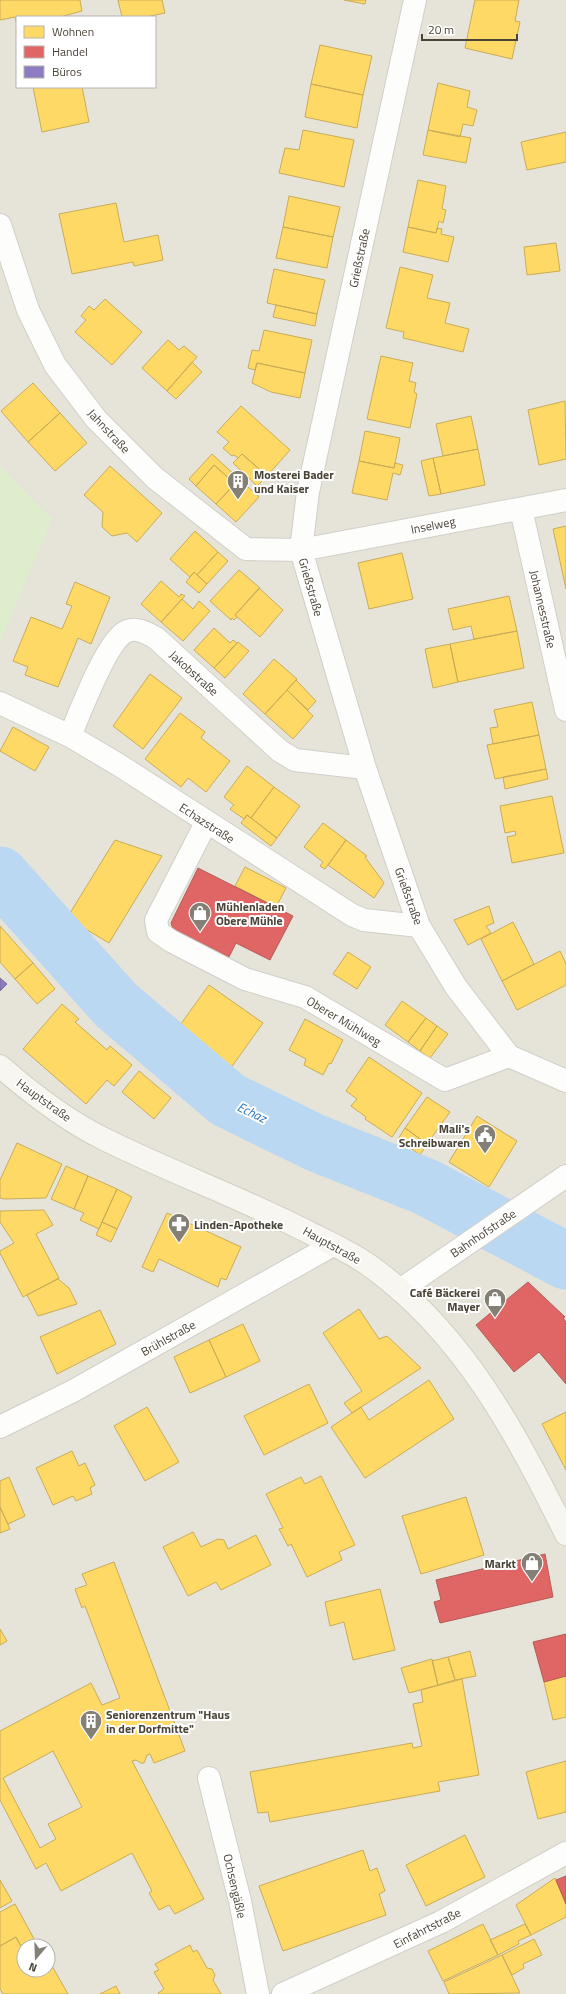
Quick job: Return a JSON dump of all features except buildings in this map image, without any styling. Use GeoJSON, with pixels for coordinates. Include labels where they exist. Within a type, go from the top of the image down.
{"type":"FeatureCollection","features":[{"type":"Feature","properties":{"kind":"main road","name":"Hauptstraße"},"geometry":{"type":"LineString","coordinates":[[0,1066],[32,1094],[67,1118],[104,1139],[284,1220],[370,1266],[400,1290],[434,1324],[466,1360],[492,1397],[516,1438],[566,1534]]}},
{"type":"Feature","properties":{"kind":"street","name":"Grießstraße"},"geometry":{"type":"LineString","coordinates":[[415,0],[308,492],[301,550],[365,768],[419,926],[456,987],[509,1056],[566,1081]]}},
{"type":"Feature","properties":{"kind":"street","name":"Jahnstraße"},"geometry":{"type":"LineString","coordinates":[[0,225],[28,310],[55,365],[96,419],[155,478],[246,549],[301,550]]}},
{"type":"Feature","properties":{"kind":"street","name":"Inselweg"},"geometry":{"type":"LineString","coordinates":[[301,550],[566,500]]}},
{"type":"Feature","properties":{"kind":"street","name":"Johannesstraße"},"geometry":{"type":"LineString","coordinates":[[521,509],[566,710]]}},
{"type":"Feature","properties":{"kind":"street","name":"Jakobstraße"},"geometry":{"type":"LineString","coordinates":[[70,736],[112,644],[127,631],[136,630],[156,638],[280,752],[295,760],[365,768]]}},
{"type":"Feature","properties":{"kind":"street","name":"Echazstraße"},"geometry":{"type":"LineString","coordinates":[[0,703],[70,736],[119,765],[206,823],[352,915],[364,920],[419,926]]}},
{"type":"Feature","properties":{"kind":"street","name":"Oberer Mühlweg"},"geometry":{"type":"LineString","coordinates":[[206,823],[156,920],[158,932],[171,942],[245,979],[305,997],[444,1080],[509,1056]]}},
{"type":"Feature","properties":{"kind":"street","name":"Bahnhofstraße"},"geometry":{"type":"LineString","coordinates":[[400,1290],[566,1176]]}},
{"type":"Feature","properties":{"kind":"street","name":"Brühlstraße"},"geometry":{"type":"LineString","coordinates":[[0,1427],[73,1392],[333,1245]]}},
{"type":"Feature","properties":{"kind":"street","name":"Ochsengäßle"},"geometry":{"type":"LineString","coordinates":[[209,1778],[240,1901],[258,1994]]}},
{"type":"Feature","properties":{"kind":"street","name":"Einfahrtstraße"},"geometry":{"type":"LineString","coordinates":[[283,1994],[372,1955],[441,1922],[566,1853]]}},
{"type":"Feature","properties":{"kind":"shaded area"},"geometry":{"type":"Polygon","coordinates":[[[0,0],[566,0],[566,1994],[0,1994],[0,0]]]}},
{"type":"Feature","properties":{"kind":"green space"},"geometry":{"type":"Polygon","coordinates":[[[0,466],[52,519],[0,642],[0,466]]]}},
{"type":"Feature","properties":{"kind":"waterway","name":"Echaz"},"geometry":{"type":"LineString","coordinates":[[0,875],[116,1005],[228,1100],[316,1143],[426,1187],[566,1261]]}},
{"type":"Feature","properties":{"kind":"place","name":"Mosterei Bader und Kaiser"},"geometry":{"type":"Point","coordinates":[238,500]}},
{"type":"Feature","properties":{"kind":"place","name":"Mühlenladen Obere Mühle"},"geometry":{"type":"Point","coordinates":[200,932]}},
{"type":"Feature","properties":{"kind":"place","name":"Mali's Schreibwaren"},"geometry":{"type":"Point","coordinates":[485,1154]}},
{"type":"Feature","properties":{"kind":"place","name":"Linden-Apotheke"},"geometry":{"type":"Point","coordinates":[179,1244]}},
{"type":"Feature","properties":{"kind":"place","name":"Café Bäckerei Mayer"},"geometry":{"type":"Point","coordinates":[495,1318]}},
{"type":"Feature","properties":{"kind":"place","name":"Markt"},"geometry":{"type":"Point","coordinates":[532,1582]}},
{"type":"Feature","properties":{"kind":"place","name":"Seniorenzentrum \"Haus in der Dorfmitte\""},"geometry":{"type":"Point","coordinates":[91,1740]}}]}
